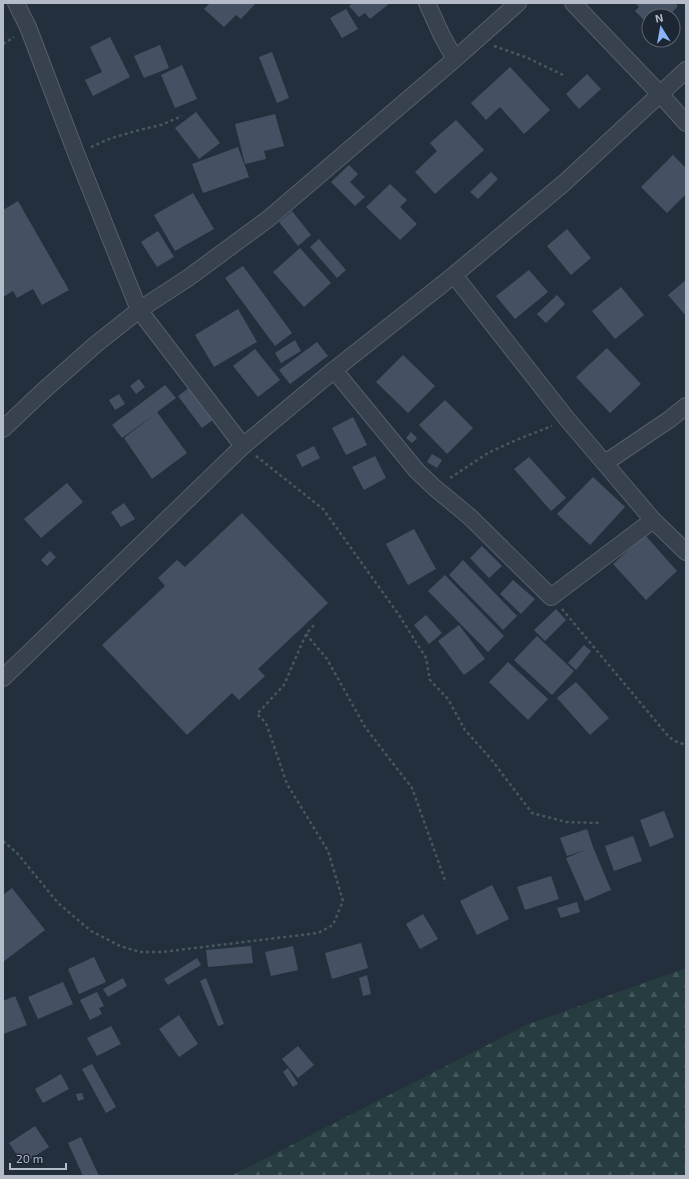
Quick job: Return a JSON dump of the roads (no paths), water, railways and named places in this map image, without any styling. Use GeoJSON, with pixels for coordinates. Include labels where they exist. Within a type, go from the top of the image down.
{"type":"FeatureCollection","features":[{"type":"Feature","properties":{"kind":"street"},"geometry":{"type":"LineString","coordinates":[[16,3],[28,27],[76,153],[139,310],[243,446]]}},
{"type":"Feature","properties":{"kind":"street"},"geometry":{"type":"LineString","coordinates":[[428,3],[442,36],[455,59]]}},
{"type":"Feature","properties":{"kind":"street"},"geometry":{"type":"LineString","coordinates":[[3,429],[70,366],[139,310],[194,274],[268,219],[518,3]]}},
{"type":"Feature","properties":{"kind":"street"},"geometry":{"type":"LineString","coordinates":[[573,3],[686,123]]}},
{"type":"Feature","properties":{"kind":"street"},"geometry":{"type":"LineString","coordinates":[[3,678],[243,446],[334,370],[454,275],[564,183],[686,70]]}},
{"type":"Feature","properties":{"kind":"street"},"geometry":{"type":"LineString","coordinates":[[454,275],[567,419],[653,520],[686,552]]}},
{"type":"Feature","properties":{"kind":"street"},"geometry":{"type":"LineString","coordinates":[[334,370],[417,471],[470,517],[551,597],[653,520]]}},
{"type":"Feature","properties":{"kind":"street"},"geometry":{"type":"LineString","coordinates":[[605,463],[686,406]]}}]}
